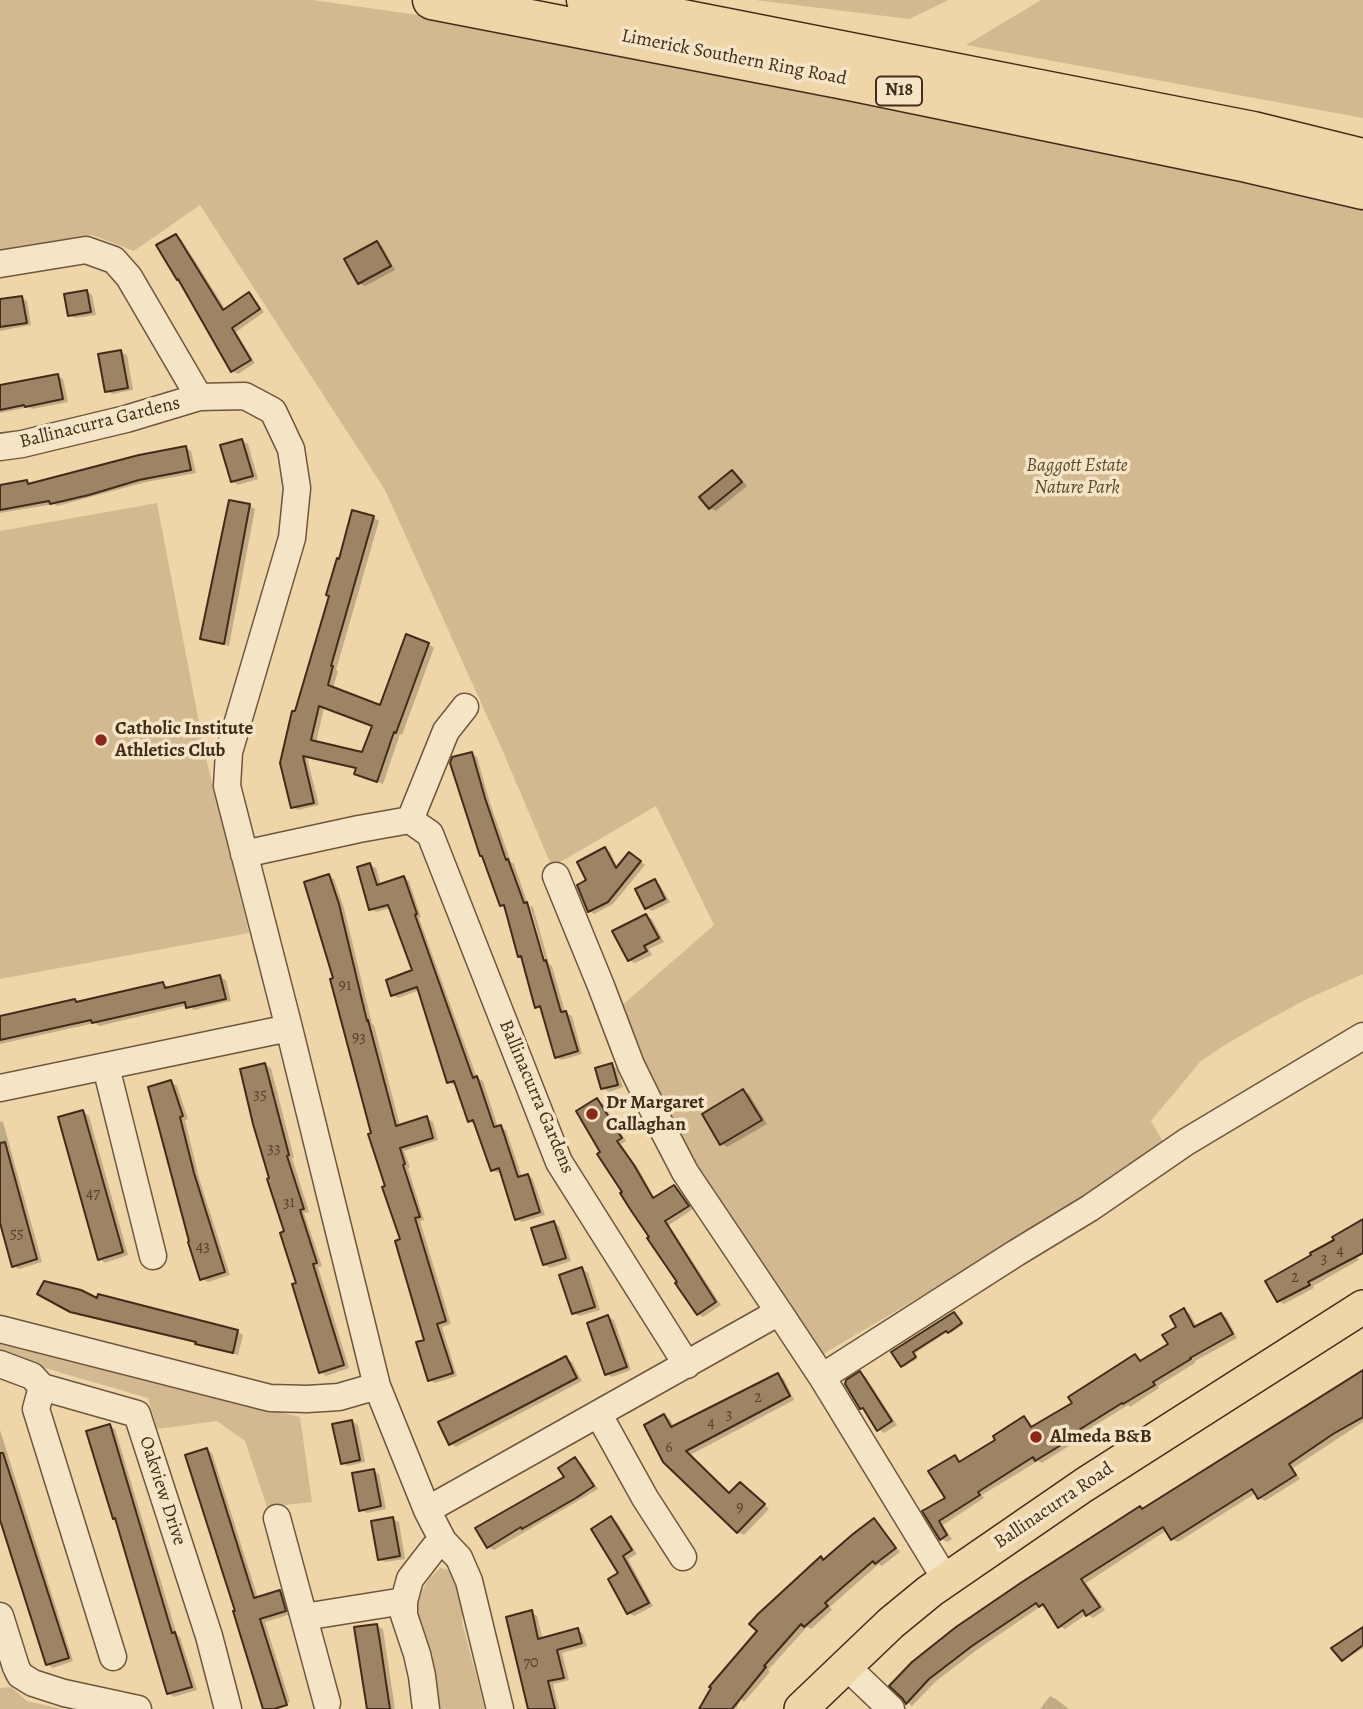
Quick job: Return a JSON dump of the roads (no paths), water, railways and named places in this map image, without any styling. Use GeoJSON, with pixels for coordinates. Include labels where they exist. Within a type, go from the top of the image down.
{"type":"FeatureCollection","features":[{"type":"Feature","properties":{"kind":"highway","name":"Limerick Southern Ring Road"},"geometry":{"type":"LineString","coordinates":[[432,0],[850,80],[1363,190]]}},
{"type":"Feature","properties":{"kind":"highway","name":"Limerick Southern Ring Road"},"geometry":{"type":"LineString","coordinates":[[586,0],[1252,131],[1363,158]]}},
{"type":"Feature","properties":{"kind":"main road","name":"Ballinacurra Road"},"geometry":{"type":"LineString","coordinates":[[801,1709],[907,1609],[946,1580],[1084,1485],[1363,1307]]}},
{"type":"Feature","properties":{"kind":"street","name":"Ballinacurra Gardens"},"geometry":{"type":"LineString","coordinates":[[0,264],[86,250],[114,260],[128,277],[199,397]]}},
{"type":"Feature","properties":{"kind":"street","name":"Ballinacurra Gardens"},"geometry":{"type":"LineString","coordinates":[[0,447],[126,419],[199,397],[246,396],[273,411],[291,449],[297,488],[292,538],[229,752],[227,786],[377,1386],[427,1510],[443,1541]]}},
{"type":"Feature","properties":{"kind":"street"},"geometry":{"type":"LineString","coordinates":[[244,854],[410,820],[446,731],[464,707]]}},
{"type":"Feature","properties":{"kind":"street","name":"Ballinacurra Gardens"},"geometry":{"type":"LineString","coordinates":[[410,820],[430,834],[559,1162],[687,1365]]}},
{"type":"Feature","properties":{"kind":"street"},"geometry":{"type":"LineString","coordinates":[[556,876],[631,1065],[685,1172],[822,1377],[946,1580]]}},
{"type":"Feature","properties":{"kind":"street"},"geometry":{"type":"LineString","coordinates":[[0,1088],[289,1028]]}},
{"type":"Feature","properties":{"kind":"street"},"geometry":{"type":"LineString","coordinates":[[822,1377],[1016,1252],[1090,1208],[1186,1142],[1363,1036]]}},
{"type":"Feature","properties":{"kind":"street"},"geometry":{"type":"LineString","coordinates":[[106,1067],[153,1256]]}},
{"type":"Feature","properties":{"kind":"street"},"geometry":{"type":"LineString","coordinates":[[427,1510],[779,1312]]}},
{"type":"Feature","properties":{"kind":"street"},"geometry":{"type":"LineString","coordinates":[[0,1329],[270,1398],[339,1397],[377,1386]]}},
{"type":"Feature","properties":{"kind":"street","name":"Oakview Drive"},"geometry":{"type":"LineString","coordinates":[[0,1364],[32,1376],[42,1387],[137,1414],[209,1636],[228,1709]]}},
{"type":"Feature","properties":{"kind":"street"},"geometry":{"type":"LineString","coordinates":[[42,1387],[36,1409],[113,1657]]}},
{"type":"Feature","properties":{"kind":"street"},"geometry":{"type":"LineString","coordinates":[[599,1415],[645,1498],[683,1558]]}},
{"type":"Feature","properties":{"kind":"street"},"geometry":{"type":"LineString","coordinates":[[277,1518],[327,1703]]}},
{"type":"Feature","properties":{"kind":"street"},"geometry":{"type":"LineString","coordinates":[[426,1709],[422,1675],[404,1615],[404,1601],[410,1579],[434,1548],[443,1541],[459,1558],[469,1581],[500,1709]]}},
{"type":"Feature","properties":{"kind":"street"},"geometry":{"type":"LineString","coordinates":[[304,1617],[404,1601]]}},
{"type":"Feature","properties":{"kind":"street"},"geometry":{"type":"LineString","coordinates":[[0,1616],[16,1667],[20,1675],[33,1684],[138,1709]]}},
{"type":"Feature","properties":{"kind":"street"},"geometry":{"type":"LineString","coordinates":[[846,1666],[891,1709]]}},
{"type":"Feature","properties":{"kind":"place","name":"Catholic Institute Athletics Club"},"geometry":{"type":"Point","coordinates":[101,740]}},
{"type":"Feature","properties":{"kind":"place","name":"Dr Margaret Callaghan"},"geometry":{"type":"Point","coordinates":[592,1114]}},
{"type":"Feature","properties":{"kind":"place","name":"Almeda B&B"},"geometry":{"type":"Point","coordinates":[1036,1437]}},
{"type":"Feature","properties":{"kind":"park label","name":"Baggott Estate Nature Park"},"geometry":{"type":"Point","coordinates":[1077,477]}}]}
